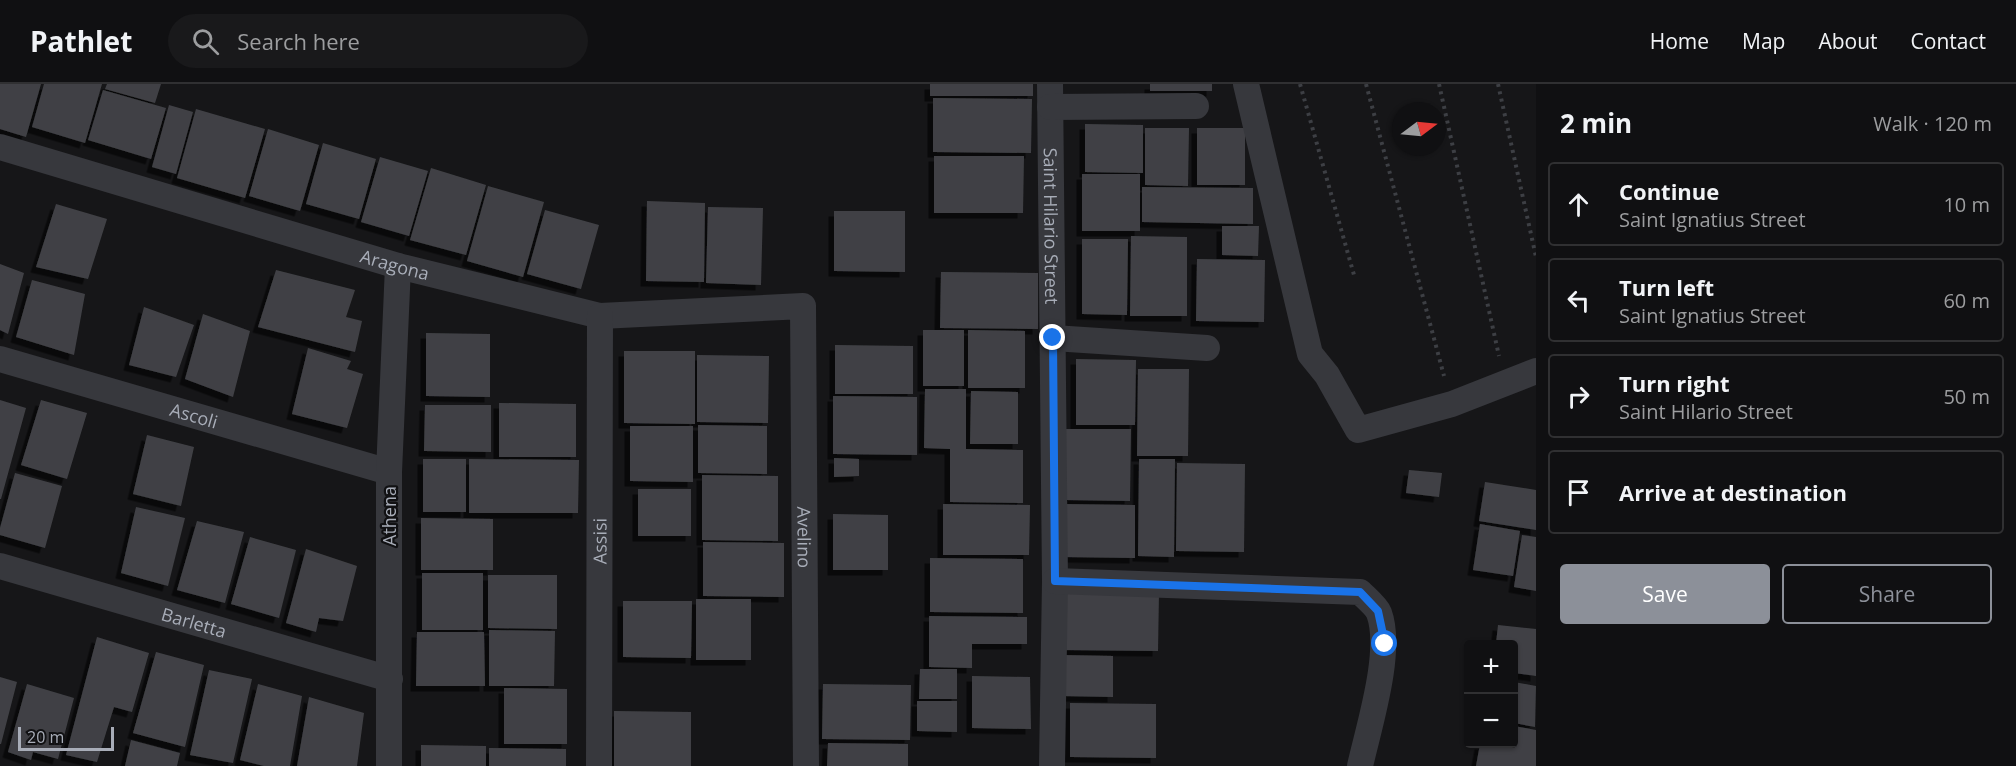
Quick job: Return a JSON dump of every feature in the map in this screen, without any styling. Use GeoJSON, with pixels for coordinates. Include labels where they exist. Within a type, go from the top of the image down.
{"type":"FeatureCollection","features":[{"type":"Feature","properties":{"kind":"street"},"geometry":{"type":"LineString","coordinates":[[1246,84],[1310,354],[1327,375],[1358,430],[1452,404],[1536,371]]}},
{"type":"Feature","properties":{"kind":"street"},"geometry":{"type":"LineString","coordinates":[[1050,96],[1196,106]]}},
{"type":"Feature","properties":{"kind":"street","name":"Saint Hilario Street"},"geometry":{"type":"LineString","coordinates":[[1050,96],[1055,581],[1052,766]]}},
{"type":"Feature","properties":{"kind":"street","name":"Aragona"},"geometry":{"type":"LineString","coordinates":[[0,147],[398,266],[600,316],[803,306]]}},
{"type":"Feature","properties":{"kind":"street","name":"Athena"},"geometry":{"type":"LineString","coordinates":[[389,766],[389,472],[398,266]]}},
{"type":"Feature","properties":{"kind":"street","name":"Avelino"},"geometry":{"type":"LineString","coordinates":[[803,306],[806,766]]}},
{"type":"Feature","properties":{"kind":"street","name":"Assisi"},"geometry":{"type":"LineString","coordinates":[[599,766],[600,316]]}},
{"type":"Feature","properties":{"kind":"street"},"geometry":{"type":"LineString","coordinates":[[1053,338],[1207,348]]}},
{"type":"Feature","properties":{"kind":"street","name":"Ascoli"},"geometry":{"type":"LineString","coordinates":[[0,359],[389,472]]}},
{"type":"Feature","properties":{"kind":"street","name":"Barletta"},"geometry":{"type":"LineString","coordinates":[[0,566],[390,679]]}},
{"type":"Feature","properties":{"kind":"street"},"geometry":{"type":"LineString","coordinates":[[1055,581],[1360,592],[1378,611],[1385,644],[1382,668],[1360,766]]}},
{"type":"Feature","properties":{"kind":"path"},"geometry":{"type":"LineString","coordinates":[[1300,84],[1354,275]]}},
{"type":"Feature","properties":{"kind":"path"},"geometry":{"type":"LineString","coordinates":[[1366,84],[1452,404]]}},
{"type":"Feature","properties":{"kind":"path"},"geometry":{"type":"LineString","coordinates":[[1439,84],[1505,384]]}},
{"type":"Feature","properties":{"kind":"path"},"geometry":{"type":"LineString","coordinates":[[1498,84],[1536,257]]}},
{"type":"Feature","properties":{"kind":"building"},"geometry":{"type":"Polygon","coordinates":[[[0,84],[41,84],[26,137],[0,129],[0,84]]]}},
{"type":"Feature","properties":{"kind":"building"},"geometry":{"type":"Polygon","coordinates":[[[44,84],[102,84],[85,143],[32,127],[44,84]]]}},
{"type":"Feature","properties":{"kind":"building"},"geometry":{"type":"Polygon","coordinates":[[[107,84],[161,84],[155,103],[105,89],[107,84]]]}},
{"type":"Feature","properties":{"kind":"building"},"geometry":{"type":"Polygon","coordinates":[[[930,84],[1033,84],[1033,96],[930,96],[930,84]]]}},
{"type":"Feature","properties":{"kind":"building"},"geometry":{"type":"Polygon","coordinates":[[[1150,84],[1212,84],[1212,91],[1150,91],[1150,84]]]}},
{"type":"Feature","properties":{"kind":"building"},"geometry":{"type":"Polygon","coordinates":[[[103,90],[166,108],[151,159],[88,140],[103,90]]]}},
{"type":"Feature","properties":{"kind":"building"},"geometry":{"type":"Polygon","coordinates":[[[933,98],[1032,99],[1031,153],[933,152],[933,98]]]}},
{"type":"Feature","properties":{"kind":"building"},"geometry":{"type":"Polygon","coordinates":[[[169,105],[193,112],[176,174],[152,167],[169,105]]]}},
{"type":"Feature","properties":{"kind":"building"},"geometry":{"type":"Polygon","coordinates":[[[196,109],[265,129],[245,198],[177,178],[196,109]]]}},
{"type":"Feature","properties":{"kind":"building"},"geometry":{"type":"Polygon","coordinates":[[[1085,124],[1143,125],[1143,173],[1085,172],[1085,124]]]}},
{"type":"Feature","properties":{"kind":"building"},"geometry":{"type":"Polygon","coordinates":[[[1145,128],[1189,128],[1188,186],[1145,185],[1145,128]]]}},
{"type":"Feature","properties":{"kind":"building"},"geometry":{"type":"Polygon","coordinates":[[[1197,128],[1245,128],[1245,185],[1197,185],[1197,128]]]}},
{"type":"Feature","properties":{"kind":"building"},"geometry":{"type":"Polygon","coordinates":[[[268,129],[319,145],[300,211],[249,196],[268,129]]]}},
{"type":"Feature","properties":{"kind":"building"},"geometry":{"type":"Polygon","coordinates":[[[323,143],[376,159],[359,219],[306,204],[323,143]]]}},
{"type":"Feature","properties":{"kind":"building"},"geometry":{"type":"Polygon","coordinates":[[[934,156],[1024,156],[1023,213],[934,213],[934,156]]]}},
{"type":"Feature","properties":{"kind":"building"},"geometry":{"type":"Polygon","coordinates":[[[380,157],[428,171],[409,236],[361,222],[380,157]]]}},
{"type":"Feature","properties":{"kind":"building"},"geometry":{"type":"Polygon","coordinates":[[[431,168],[486,185],[466,255],[410,240],[431,168]]]}},
{"type":"Feature","properties":{"kind":"building"},"geometry":{"type":"Polygon","coordinates":[[[1082,174],[1140,174],[1140,231],[1082,231],[1082,174]]]}},
{"type":"Feature","properties":{"kind":"building"},"geometry":{"type":"Polygon","coordinates":[[[488,186],[544,202],[523,277],[467,261],[488,186]]]}},
{"type":"Feature","properties":{"kind":"building"},"geometry":{"type":"Polygon","coordinates":[[[1142,187],[1253,188],[1253,224],[1142,222],[1142,187]]]}},
{"type":"Feature","properties":{"kind":"building"},"geometry":{"type":"Polygon","coordinates":[[[647,201],[705,203],[704,282],[646,281],[647,201]]]}},
{"type":"Feature","properties":{"kind":"building"},"geometry":{"type":"Polygon","coordinates":[[[56,204],[107,219],[88,279],[36,267],[56,204]]]}},
{"type":"Feature","properties":{"kind":"building"},"geometry":{"type":"Polygon","coordinates":[[[708,207],[763,208],[761,285],[706,283],[708,207]]]}},
{"type":"Feature","properties":{"kind":"building"},"geometry":{"type":"Polygon","coordinates":[[[545,210],[599,225],[581,289],[527,274],[545,210]]]}},
{"type":"Feature","properties":{"kind":"building"},"geometry":{"type":"Polygon","coordinates":[[[834,211],[905,211],[905,272],[834,271],[834,211]]]}},
{"type":"Feature","properties":{"kind":"building"},"geometry":{"type":"Polygon","coordinates":[[[1222,226],[1259,226],[1258,256],[1222,255],[1222,226]]]}},
{"type":"Feature","properties":{"kind":"building"},"geometry":{"type":"Polygon","coordinates":[[[1131,236],[1187,237],[1187,316],[1130,316],[1131,236]]]}},
{"type":"Feature","properties":{"kind":"building"},"geometry":{"type":"Polygon","coordinates":[[[1082,239],[1128,239],[1127,315],[1082,314],[1082,239]]]}},
{"type":"Feature","properties":{"kind":"building"},"geometry":{"type":"Polygon","coordinates":[[[1197,259],[1265,260],[1264,322],[1196,321],[1197,259]]]}},
{"type":"Feature","properties":{"kind":"building"},"geometry":{"type":"Polygon","coordinates":[[[0,264],[24,273],[8,334],[0,330],[0,264]]]}},
{"type":"Feature","properties":{"kind":"building"},"geometry":{"type":"Polygon","coordinates":[[[276,270],[355,290],[346,317],[362,321],[355,352],[258,327],[276,270]]]}},
{"type":"Feature","properties":{"kind":"building"},"geometry":{"type":"Polygon","coordinates":[[[941,272],[1038,273],[1038,329],[940,328],[941,272]]]}},
{"type":"Feature","properties":{"kind":"building"},"geometry":{"type":"Polygon","coordinates":[[[32,280],[85,294],[74,355],[16,337],[32,280]]]}},
{"type":"Feature","properties":{"kind":"building"},"geometry":{"type":"Polygon","coordinates":[[[144,307],[194,325],[176,377],[129,365],[144,307]]]}},
{"type":"Feature","properties":{"kind":"building"},"geometry":{"type":"Polygon","coordinates":[[[203,314],[250,331],[233,397],[185,379],[203,314]]]}},
{"type":"Feature","properties":{"kind":"building"},"geometry":{"type":"Polygon","coordinates":[[[923,330],[964,330],[964,386],[923,386],[923,330]]]}},
{"type":"Feature","properties":{"kind":"building"},"geometry":{"type":"Polygon","coordinates":[[[968,330],[1025,331],[1025,388],[968,388],[968,330]]]}},
{"type":"Feature","properties":{"kind":"building"},"geometry":{"type":"Polygon","coordinates":[[[426,333],[490,334],[490,397],[426,396],[426,333]]]}},
{"type":"Feature","properties":{"kind":"building"},"geometry":{"type":"Polygon","coordinates":[[[835,345],[913,346],[913,394],[835,394],[835,345]]]}},
{"type":"Feature","properties":{"kind":"building"},"geometry":{"type":"Polygon","coordinates":[[[308,348],[351,361],[347,369],[363,374],[347,428],[292,414],[308,348]]]}},
{"type":"Feature","properties":{"kind":"building"},"geometry":{"type":"Polygon","coordinates":[[[624,351],[695,351],[695,424],[624,423],[624,351]]]}},
{"type":"Feature","properties":{"kind":"building"},"geometry":{"type":"Polygon","coordinates":[[[697,355],[769,356],[768,423],[697,422],[697,355]]]}},
{"type":"Feature","properties":{"kind":"building"},"geometry":{"type":"Polygon","coordinates":[[[1076,359],[1136,360],[1135,425],[1076,425],[1076,359]]]}},
{"type":"Feature","properties":{"kind":"building"},"geometry":{"type":"Polygon","coordinates":[[[1138,369],[1189,369],[1188,456],[1137,456],[1138,369]]]}},
{"type":"Feature","properties":{"kind":"building"},"geometry":{"type":"Polygon","coordinates":[[[925,389],[966,389],[966,449],[1023,450],[1023,503],[950,502],[950,449],[924,448],[925,389]]]}},
{"type":"Feature","properties":{"kind":"building"},"geometry":{"type":"Polygon","coordinates":[[[971,391],[1018,392],[1018,444],[970,444],[971,391]]]}},
{"type":"Feature","properties":{"kind":"building"},"geometry":{"type":"Polygon","coordinates":[[[833,396],[917,397],[917,455],[833,454],[833,396]]]}},
{"type":"Feature","properties":{"kind":"building"},"geometry":{"type":"Polygon","coordinates":[[[0,400],[26,408],[1,499],[0,499],[0,400]]]}},
{"type":"Feature","properties":{"kind":"building"},"geometry":{"type":"Polygon","coordinates":[[[41,400],[87,413],[67,479],[21,465],[41,400]]]}},
{"type":"Feature","properties":{"kind":"building"},"geometry":{"type":"Polygon","coordinates":[[[499,403],[576,404],[576,457],[499,457],[499,403]]]}},
{"type":"Feature","properties":{"kind":"building"},"geometry":{"type":"Polygon","coordinates":[[[425,405],[491,405],[491,452],[424,451],[425,405]]]}},
{"type":"Feature","properties":{"kind":"building"},"geometry":{"type":"Polygon","coordinates":[[[698,425],[767,426],[767,474],[698,473],[698,425]]]}},
{"type":"Feature","properties":{"kind":"building"},"geometry":{"type":"Polygon","coordinates":[[[630,426],[693,426],[693,482],[630,481],[630,426]]]}},
{"type":"Feature","properties":{"kind":"building"},"geometry":{"type":"Polygon","coordinates":[[[1065,429],[1131,429],[1130,501],[1065,500],[1065,429]]]}},
{"type":"Feature","properties":{"kind":"building"},"geometry":{"type":"Polygon","coordinates":[[[147,435],[194,447],[181,506],[133,494],[147,435]]]}},
{"type":"Feature","properties":{"kind":"building"},"geometry":{"type":"Polygon","coordinates":[[[834,458],[859,459],[859,476],[834,477],[834,458]]]}},
{"type":"Feature","properties":{"kind":"building"},"geometry":{"type":"Polygon","coordinates":[[[423,459],[466,459],[466,512],[423,512],[423,459]]]}},
{"type":"Feature","properties":{"kind":"building"},"geometry":{"type":"Polygon","coordinates":[[[469,459],[579,460],[578,513],[469,513],[469,459]]]}},
{"type":"Feature","properties":{"kind":"building"},"geometry":{"type":"Polygon","coordinates":[[[1139,459],[1175,459],[1174,557],[1138,556],[1139,459]]]}},
{"type":"Feature","properties":{"kind":"building"},"geometry":{"type":"Polygon","coordinates":[[[1177,463],[1245,464],[1244,552],[1176,551],[1177,463]]]}},
{"type":"Feature","properties":{"kind":"building"},"geometry":{"type":"Polygon","coordinates":[[[1409,470],[1442,473],[1439,497],[1406,493],[1409,470]]]}},
{"type":"Feature","properties":{"kind":"building"},"geometry":{"type":"Polygon","coordinates":[[[15,473],[62,486],[45,548],[0,535],[15,473]]]}},
{"type":"Feature","properties":{"kind":"building"},"geometry":{"type":"Polygon","coordinates":[[[702,475],[778,476],[778,541],[702,540],[702,475]]]}},
{"type":"Feature","properties":{"kind":"building"},"geometry":{"type":"Polygon","coordinates":[[[1485,482],[1536,490],[1536,530],[1479,521],[1485,482]]]}},
{"type":"Feature","properties":{"kind":"building"},"geometry":{"type":"Polygon","coordinates":[[[638,489],[691,489],[691,536],[638,536],[638,489]]]}},
{"type":"Feature","properties":{"kind":"building"},"geometry":{"type":"Polygon","coordinates":[[[943,504],[1030,505],[1029,555],[943,555],[943,504]]]}},
{"type":"Feature","properties":{"kind":"building"},"geometry":{"type":"Polygon","coordinates":[[[1063,504],[1135,505],[1135,558],[1063,557],[1063,504]]]}},
{"type":"Feature","properties":{"kind":"building"},"geometry":{"type":"Polygon","coordinates":[[[136,507],[185,518],[168,586],[121,573],[136,507]]]}},
{"type":"Feature","properties":{"kind":"building"},"geometry":{"type":"Polygon","coordinates":[[[833,514],[888,515],[888,570],[833,570],[833,514]]]}},
{"type":"Feature","properties":{"kind":"building"},"geometry":{"type":"Polygon","coordinates":[[[421,518],[493,519],[493,570],[421,570],[421,518]]]}},
{"type":"Feature","properties":{"kind":"building"},"geometry":{"type":"Polygon","coordinates":[[[197,521],[244,532],[225,603],[177,590],[197,521]]]}},
{"type":"Feature","properties":{"kind":"building"},"geometry":{"type":"Polygon","coordinates":[[[1480,524],[1520,531],[1513,576],[1473,570],[1480,524]]]}},
{"type":"Feature","properties":{"kind":"building"},"geometry":{"type":"Polygon","coordinates":[[[1522,535],[1536,537],[1536,591],[1514,587],[1522,535]]]}},
{"type":"Feature","properties":{"kind":"building"},"geometry":{"type":"Polygon","coordinates":[[[250,537],[296,550],[279,618],[231,604],[250,537]]]}},
{"type":"Feature","properties":{"kind":"building"},"geometry":{"type":"Polygon","coordinates":[[[703,542],[784,543],[784,597],[703,596],[703,542]]]}},
{"type":"Feature","properties":{"kind":"building"},"geometry":{"type":"Polygon","coordinates":[[[306,549],[357,566],[343,621],[319,618],[316,632],[286,623],[306,549]]]}},
{"type":"Feature","properties":{"kind":"building"},"geometry":{"type":"Polygon","coordinates":[[[930,558],[1023,559],[1023,613],[930,612],[930,558]]]}},
{"type":"Feature","properties":{"kind":"building"},"geometry":{"type":"Polygon","coordinates":[[[422,573],[483,573],[483,630],[422,630],[422,573]]]}},
{"type":"Feature","properties":{"kind":"building"},"geometry":{"type":"Polygon","coordinates":[[[488,575],[557,575],[557,629],[488,628],[488,575]]]}},
{"type":"Feature","properties":{"kind":"building"},"geometry":{"type":"Polygon","coordinates":[[[1062,590],[1159,592],[1158,651],[1062,650],[1062,590]]]}},
{"type":"Feature","properties":{"kind":"building"},"geometry":{"type":"Polygon","coordinates":[[[696,599],[751,599],[751,660],[696,660],[696,599]]]}},
{"type":"Feature","properties":{"kind":"building"},"geometry":{"type":"Polygon","coordinates":[[[623,601],[692,601],[691,658],[623,657],[623,601]]]}},
{"type":"Feature","properties":{"kind":"building"},"geometry":{"type":"Polygon","coordinates":[[[929,616],[1027,617],[1027,644],[972,644],[972,668],[929,667],[929,616]]]}},
{"type":"Feature","properties":{"kind":"building"},"geometry":{"type":"Polygon","coordinates":[[[1498,625],[1536,629],[1536,676],[1518,674],[1518,640],[1496,640],[1498,625]]]}},
{"type":"Feature","properties":{"kind":"building"},"geometry":{"type":"Polygon","coordinates":[[[489,630],[555,631],[554,686],[489,686],[489,630]]]}},
{"type":"Feature","properties":{"kind":"building"},"geometry":{"type":"Polygon","coordinates":[[[417,632],[484,632],[485,686],[416,686],[417,632]]]}},
{"type":"Feature","properties":{"kind":"building"},"geometry":{"type":"Polygon","coordinates":[[[97,637],[149,653],[132,712],[114,707],[97,762],[66,755],[97,637]]]}},
{"type":"Feature","properties":{"kind":"building"},"geometry":{"type":"Polygon","coordinates":[[[156,652],[204,665],[185,747],[133,733],[156,652]]]}},
{"type":"Feature","properties":{"kind":"building"},"geometry":{"type":"Polygon","coordinates":[[[1062,655],[1113,656],[1113,697],[1061,696],[1062,655]]]}},
{"type":"Feature","properties":{"kind":"building"},"geometry":{"type":"Polygon","coordinates":[[[920,669],[957,669],[957,699],[919,699],[920,669]]]}},
{"type":"Feature","properties":{"kind":"building"},"geometry":{"type":"Polygon","coordinates":[[[209,670],[252,679],[233,763],[190,755],[209,670]]]}},
{"type":"Feature","properties":{"kind":"building"},"geometry":{"type":"Polygon","coordinates":[[[972,676],[1030,677],[1031,729],[972,728],[972,676]]]}},
{"type":"Feature","properties":{"kind":"building"},"geometry":{"type":"Polygon","coordinates":[[[0,677],[17,682],[1,744],[0,744],[0,677]]]}},
{"type":"Feature","properties":{"kind":"building"},"geometry":{"type":"Polygon","coordinates":[[[1518,683],[1536,686],[1535,727],[1518,724],[1518,683]]]}},
{"type":"Feature","properties":{"kind":"building"},"geometry":{"type":"Polygon","coordinates":[[[27,684],[74,698],[58,759],[33,752],[31,760],[8,752],[27,684]]]}},
{"type":"Feature","properties":{"kind":"building"},"geometry":{"type":"Polygon","coordinates":[[[258,684],[302,696],[290,766],[264,766],[240,760],[258,684]]]}},
{"type":"Feature","properties":{"kind":"building"},"geometry":{"type":"Polygon","coordinates":[[[823,684],[911,685],[910,740],[822,739],[823,684]]]}},
{"type":"Feature","properties":{"kind":"building"},"geometry":{"type":"Polygon","coordinates":[[[504,688],[567,689],[567,744],[504,744],[504,688]]]}},
{"type":"Feature","properties":{"kind":"building"},"geometry":{"type":"Polygon","coordinates":[[[309,697],[364,713],[357,766],[297,766],[309,697]]]}},
{"type":"Feature","properties":{"kind":"building"},"geometry":{"type":"Polygon","coordinates":[[[917,701],[957,701],[957,732],[917,731],[917,701]]]}},
{"type":"Feature","properties":{"kind":"building"},"geometry":{"type":"Polygon","coordinates":[[[1070,703],[1156,704],[1156,758],[1070,757],[1070,703]]]}},
{"type":"Feature","properties":{"kind":"building"},"geometry":{"type":"Polygon","coordinates":[[[614,711],[691,712],[691,766],[614,766],[614,711]]]}},
{"type":"Feature","properties":{"kind":"building"},"geometry":{"type":"Polygon","coordinates":[[[1518,727],[1536,730],[1536,766],[1476,766],[1479,748],[1518,748],[1518,727]]]}},
{"type":"Feature","properties":{"kind":"building"},"geometry":{"type":"Polygon","coordinates":[[[131,740],[180,753],[177,766],[125,766],[131,740]]]}},
{"type":"Feature","properties":{"kind":"building"},"geometry":{"type":"Polygon","coordinates":[[[828,743],[908,744],[908,766],[827,766],[828,743]]]}},
{"type":"Feature","properties":{"kind":"building"},"geometry":{"type":"Polygon","coordinates":[[[421,745],[486,746],[486,766],[421,766],[421,745]]]}},
{"type":"Feature","properties":{"kind":"building"},"geometry":{"type":"Polygon","coordinates":[[[489,748],[566,749],[566,766],[489,766],[489,748]]]}},
{"type":"Feature","properties":{"kind":"route"},"geometry":{"type":"LineString","coordinates":[[1053,338],[1055,581],[1360,592],[1378,611],[1385,644]]}}]}
